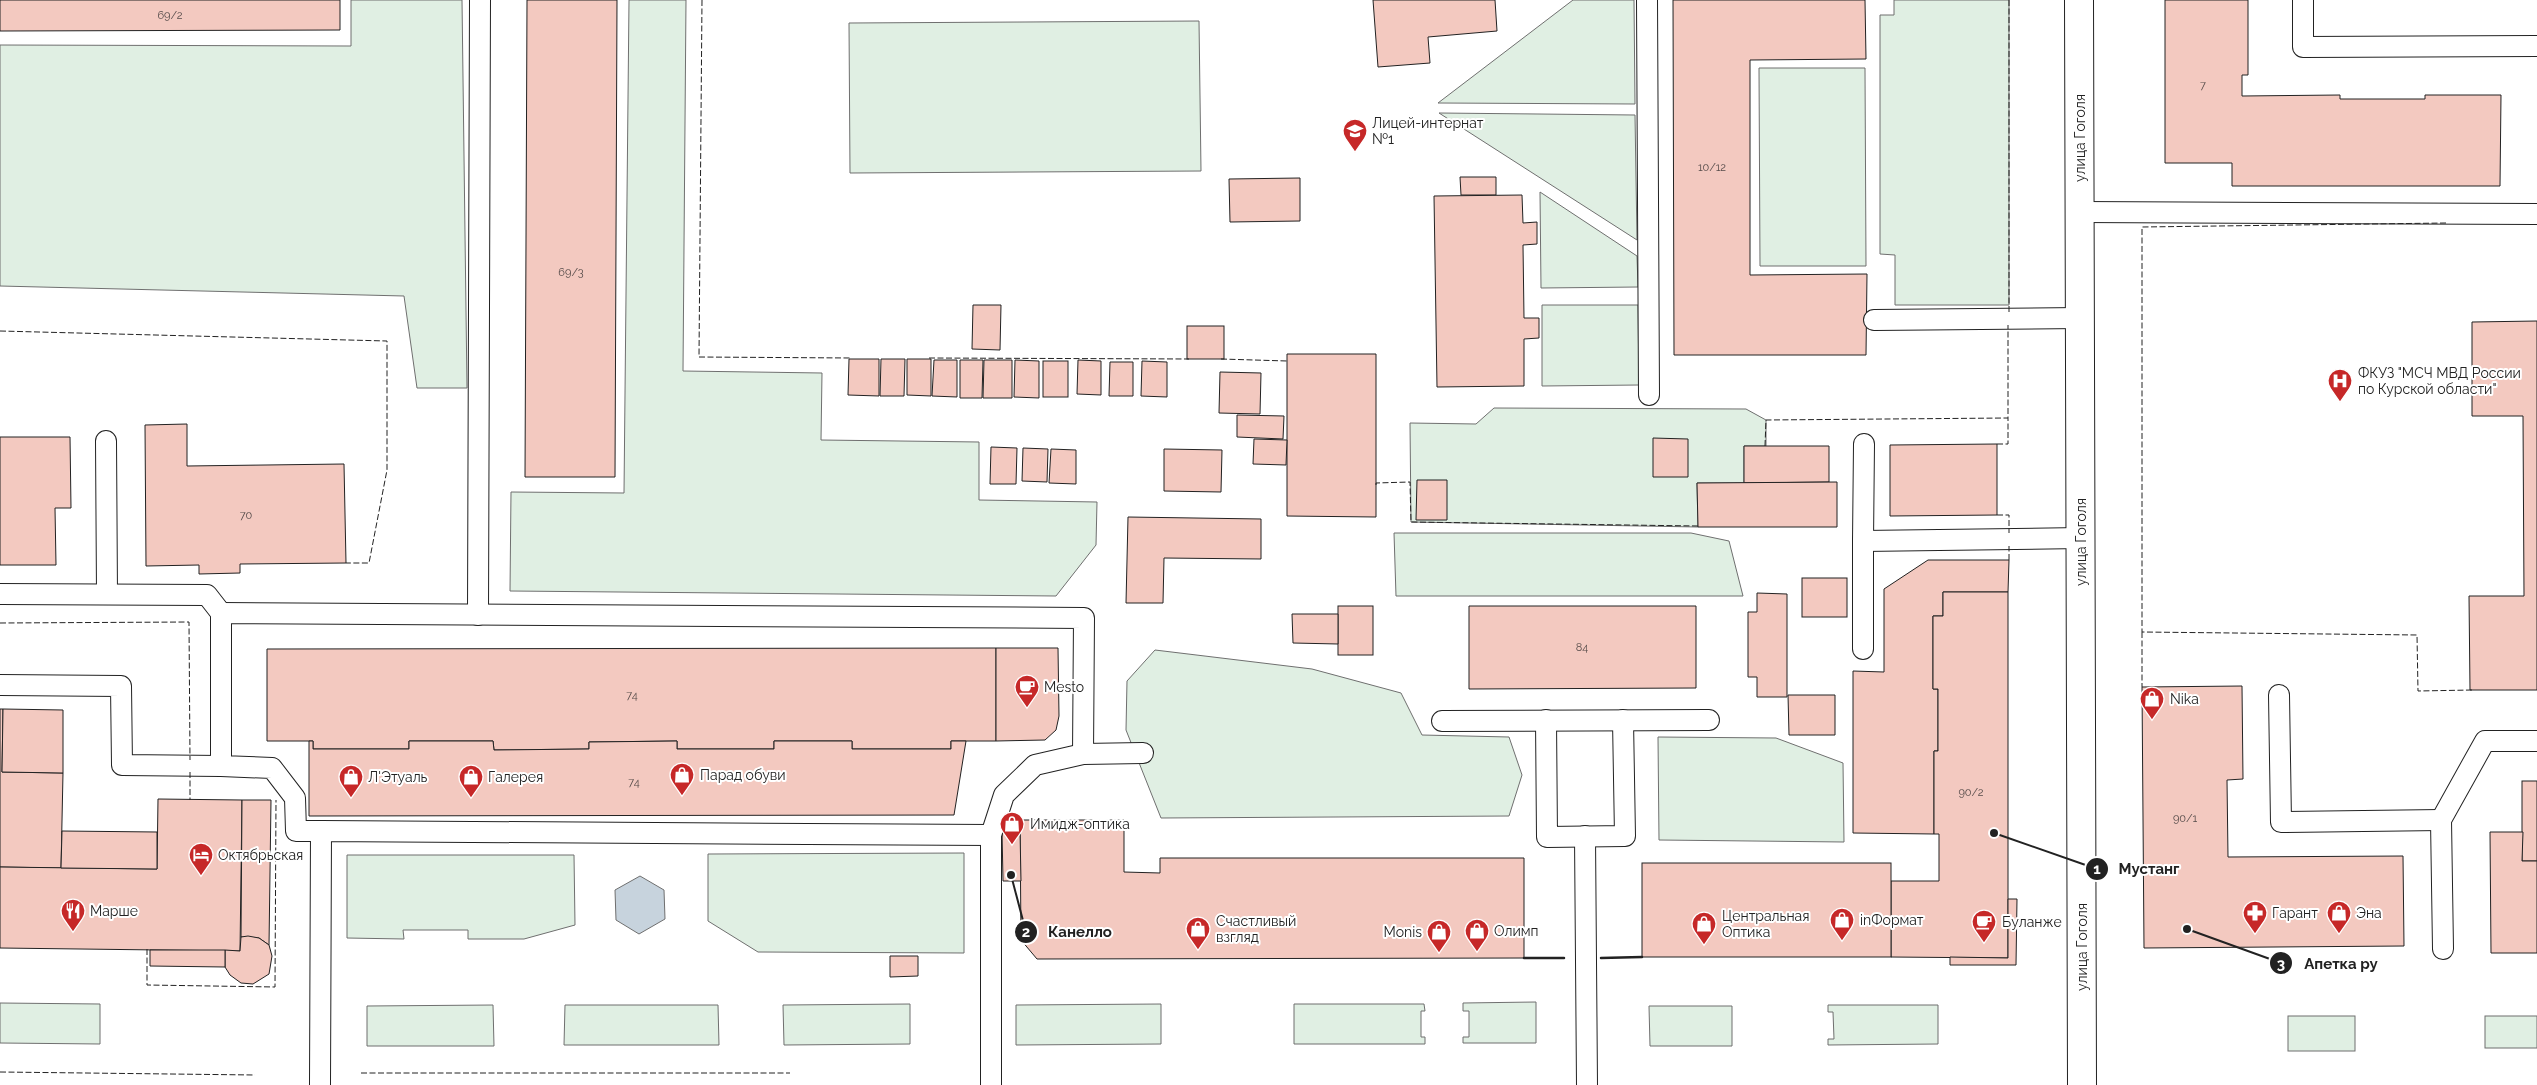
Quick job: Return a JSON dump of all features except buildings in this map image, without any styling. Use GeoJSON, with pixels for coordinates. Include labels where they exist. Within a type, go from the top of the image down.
{"type":"FeatureCollection","features":[{"type":"Feature","properties":{"kind":"street","name":"улица Гоголя"},"geometry":{"type":"LineString","coordinates":[[2079,0],[2082,1085]]}},
{"type":"Feature","properties":{"kind":"lane"},"geometry":{"type":"LineString","coordinates":[[478,616],[480,0]]}},
{"type":"Feature","properties":{"kind":"lane"},"geometry":{"type":"LineString","coordinates":[[1646,0],[1649,395]]}},
{"type":"Feature","properties":{"kind":"lane"},"geometry":{"type":"LineString","coordinates":[[2303,0],[2303,47],[2537,46]]}},
{"type":"Feature","properties":{"kind":"lane"},"geometry":{"type":"LineString","coordinates":[[2080,212],[2537,214]]}},
{"type":"Feature","properties":{"kind":"lane"},"geometry":{"type":"LineString","coordinates":[[1874,320],[2080,318]]}},
{"type":"Feature","properties":{"kind":"lane"},"geometry":{"type":"LineString","coordinates":[[106,441],[107,594]]}},
{"type":"Feature","properties":{"kind":"lane"},"geometry":{"type":"LineString","coordinates":[[1863,649],[1864,444]]}},
{"type":"Feature","properties":{"kind":"lane"},"geometry":{"type":"LineString","coordinates":[[1863,541],[2081,538]]}},
{"type":"Feature","properties":{"kind":"lane"},"geometry":{"type":"LineString","coordinates":[[0,594],[208,594],[221,613],[221,766]]}},
{"type":"Feature","properties":{"kind":"lane"},"geometry":{"type":"LineString","coordinates":[[221,613],[478,616],[1084,618],[1083,754]]}},
{"type":"Feature","properties":{"kind":"lane"},"geometry":{"type":"LineString","coordinates":[[0,685],[121,686],[122,766],[272,768],[295,798],[296,831],[991,835]]}},
{"type":"Feature","properties":{"kind":"lane"},"geometry":{"type":"LineString","coordinates":[[2279,695],[2281,822],[2441,820]]}},
{"type":"Feature","properties":{"kind":"lane"},"geometry":{"type":"LineString","coordinates":[[1546,720],[1547,837],[1625,836],[1623,720]]}},
{"type":"Feature","properties":{"kind":"lane"},"geometry":{"type":"LineString","coordinates":[[1442,721],[1709,720]]}},
{"type":"Feature","properties":{"kind":"lane"},"geometry":{"type":"LineString","coordinates":[[2443,949],[2441,820],[2485,741],[2537,741]]}},
{"type":"Feature","properties":{"kind":"lane"},"geometry":{"type":"LineString","coordinates":[[991,1085],[991,835],[1004,795],[1035,765],[1083,754],[1143,753]]}},
{"type":"Feature","properties":{"kind":"lane"},"geometry":{"type":"LineString","coordinates":[[320,1085],[322,831]]}},
{"type":"Feature","properties":{"kind":"lane"},"geometry":{"type":"LineString","coordinates":[[1585,836],[1588,1085]]}},
{"type":"Feature","properties":{"kind":"green space"},"geometry":{"type":"Polygon","coordinates":[[[351,0],[462,0],[467,388],[417,388],[404,296],[0,286],[0,45],[351,46],[351,0]]]}},
{"type":"Feature","properties":{"kind":"green space"},"geometry":{"type":"Polygon","coordinates":[[[629,0],[686,0],[683,371],[822,373],[821,440],[979,442],[979,500],[1097,502],[1096,545],[1056,596],[510,591],[511,492],[624,493],[629,0]]]}},
{"type":"Feature","properties":{"kind":"green space"},"geometry":{"type":"Polygon","coordinates":[[[1573,0],[1634,0],[1635,104],[1438,103],[1573,0]]]}},
{"type":"Feature","properties":{"kind":"green space"},"geometry":{"type":"Polygon","coordinates":[[[1894,0],[2009,0],[2009,305],[1895,305],[1895,255],[1880,254],[1880,15],[1894,15],[1894,0]]]}},
{"type":"Feature","properties":{"kind":"green space"},"geometry":{"type":"Polygon","coordinates":[[[1199,21],[1201,171],[850,173],[849,23],[1199,21]]]}},
{"type":"Feature","properties":{"kind":"green space"},"geometry":{"type":"Polygon","coordinates":[[[1759,68],[1865,68],[1866,266],[1760,266],[1759,68]]]}},
{"type":"Feature","properties":{"kind":"green space"},"geometry":{"type":"Polygon","coordinates":[[[1439,113],[1635,115],[1637,240],[1439,113]]]}},
{"type":"Feature","properties":{"kind":"green space"},"geometry":{"type":"Polygon","coordinates":[[[1540,192],[1637,256],[1638,287],[1541,288],[1540,192]]]}},
{"type":"Feature","properties":{"kind":"green space"},"geometry":{"type":"Polygon","coordinates":[[[1542,305],[1638,305],[1639,385],[1542,386],[1542,305]]]}},
{"type":"Feature","properties":{"kind":"green space"},"geometry":{"type":"Polygon","coordinates":[[[1494,408],[1746,409],[1766,420],[1766,446],[1744,446],[1744,483],[1697,483],[1698,527],[1411,522],[1410,423],[1476,424],[1494,408]]]}},
{"type":"Feature","properties":{"kind":"green space"},"geometry":{"type":"Polygon","coordinates":[[[1394,533],[1691,533],[1729,541],[1743,596],[1396,596],[1394,533]]]}},
{"type":"Feature","properties":{"kind":"green space"},"geometry":{"type":"Polygon","coordinates":[[[1155,650],[1312,669],[1401,693],[1422,735],[1509,737],[1522,775],[1509,816],[1161,818],[1126,730],[1127,681],[1155,650]]]}},
{"type":"Feature","properties":{"kind":"green space"},"geometry":{"type":"Polygon","coordinates":[[[1658,737],[1776,738],[1843,763],[1844,842],[1659,840],[1658,737]]]}},
{"type":"Feature","properties":{"kind":"green space"},"geometry":{"type":"Polygon","coordinates":[[[964,853],[964,953],[758,952],[708,921],[708,854],[964,853]]]}},
{"type":"Feature","properties":{"kind":"green space"},"geometry":{"type":"Polygon","coordinates":[[[347,855],[574,855],[575,925],[524,939],[468,939],[468,930],[403,930],[404,939],[347,938],[347,855]]]}},
{"type":"Feature","properties":{"kind":"green space"},"geometry":{"type":"Polygon","coordinates":[[[1536,1002],[1536,1043],[1463,1043],[1463,1037],[1469,1037],[1469,1011],[1463,1011],[1463,1003],[1536,1002]]]}},
{"type":"Feature","properties":{"kind":"green space"},"geometry":{"type":"Polygon","coordinates":[[[0,1003],[100,1004],[100,1044],[0,1043],[0,1003]]]}},
{"type":"Feature","properties":{"kind":"green space"},"geometry":{"type":"Polygon","coordinates":[[[910,1004],[910,1044],[784,1045],[783,1005],[910,1004]]]}},
{"type":"Feature","properties":{"kind":"green space"},"geometry":{"type":"Polygon","coordinates":[[[1161,1004],[1161,1044],[1016,1045],[1016,1005],[1161,1004]]]}},
{"type":"Feature","properties":{"kind":"green space"},"geometry":{"type":"Polygon","coordinates":[[[1294,1004],[1424,1004],[1425,1011],[1421,1011],[1421,1037],[1425,1037],[1425,1044],[1294,1044],[1294,1004]]]}},
{"type":"Feature","properties":{"kind":"green space"},"geometry":{"type":"Polygon","coordinates":[[[493,1005],[494,1046],[367,1046],[367,1006],[493,1005]]]}},
{"type":"Feature","properties":{"kind":"green space"},"geometry":{"type":"Polygon","coordinates":[[[565,1005],[718,1005],[719,1045],[564,1045],[565,1005]]]}},
{"type":"Feature","properties":{"kind":"green space"},"geometry":{"type":"Polygon","coordinates":[[[1828,1005],[1938,1005],[1938,1044],[1828,1045],[1828,1039],[1834,1039],[1833,1012],[1828,1012],[1828,1005]]]}},
{"type":"Feature","properties":{"kind":"green space"},"geometry":{"type":"Polygon","coordinates":[[[1649,1006],[1732,1006],[1732,1046],[1650,1046],[1649,1006]]]}},
{"type":"Feature","properties":{"kind":"green space"},"geometry":{"type":"Polygon","coordinates":[[[2288,1016],[2355,1016],[2355,1051],[2288,1051],[2288,1016]]]}},
{"type":"Feature","properties":{"kind":"green space"},"geometry":{"type":"Polygon","coordinates":[[[2485,1016],[2537,1016],[2537,1048],[2485,1048],[2485,1016]]]}},
{"type":"Feature","properties":{"kind":"shaded area"},"geometry":{"type":"Polygon","coordinates":[[[640,876],[664,890],[665,919],[639,934],[616,920],[615,890],[640,876]]]}},
{"type":"Feature","properties":{"kind":"fence"},"geometry":{"type":"LineString","coordinates":[[702,0],[699,357],[851,358]]}},
{"type":"Feature","properties":{"kind":"fence"},"geometry":{"type":"LineString","coordinates":[[2009,0],[2009,312]]}},
{"type":"Feature","properties":{"kind":"fence"},"geometry":{"type":"LineString","coordinates":[[2446,223],[2142,227],[2142,632],[2417,635],[2418,691],[2472,690]]}},
{"type":"Feature","properties":{"kind":"fence"},"geometry":{"type":"LineString","coordinates":[[1765,446],[1766,420],[2008,418],[2008,325]]}},
{"type":"Feature","properties":{"kind":"fence"},"geometry":{"type":"LineString","coordinates":[[0,331],[387,341],[387,470],[369,563],[346,563]]}},
{"type":"Feature","properties":{"kind":"fence"},"geometry":{"type":"LineString","coordinates":[[929,358],[1189,359]]}},
{"type":"Feature","properties":{"kind":"fence"},"geometry":{"type":"LineString","coordinates":[[1221,359],[1287,361]]}},
{"type":"Feature","properties":{"kind":"fence"},"geometry":{"type":"LineString","coordinates":[[1997,444],[2008,444],[2008,418]]}},
{"type":"Feature","properties":{"kind":"fence"},"geometry":{"type":"LineString","coordinates":[[1376,485],[1376,483],[1410,482],[1411,522],[1698,526]]}},
{"type":"Feature","properties":{"kind":"fence"},"geometry":{"type":"LineString","coordinates":[[1997,515],[2009,515],[2009,533]]}},
{"type":"Feature","properties":{"kind":"fence"},"geometry":{"type":"LineString","coordinates":[[2009,546],[2009,560]]}},
{"type":"Feature","properties":{"kind":"fence"},"geometry":{"type":"LineString","coordinates":[[0,623],[189,622],[190,760]]}},
{"type":"Feature","properties":{"kind":"fence"},"geometry":{"type":"LineString","coordinates":[[2142,632],[2142,687]]}},
{"type":"Feature","properties":{"kind":"fence"},"geometry":{"type":"LineString","coordinates":[[190,772],[190,800]]}},
{"type":"Feature","properties":{"kind":"fence"},"geometry":{"type":"LineString","coordinates":[[147,949],[147,985],[275,987],[276,800]]}},
{"type":"Feature","properties":{"kind":"fence"},"geometry":{"type":"LineString","coordinates":[[0,1072],[255,1075]]}},
{"type":"Feature","properties":{"kind":"fence"},"geometry":{"type":"LineString","coordinates":[[361,1073],[790,1073]]}},
{"type":"Feature","properties":{"kind":"wall"},"geometry":{"type":"LineString","coordinates":[[1601,958],[1642,957]]}},
{"type":"Feature","properties":{"kind":"wall"},"geometry":{"type":"LineString","coordinates":[[1524,958],[1564,958]]}},
{"type":"Feature","properties":{"kind":"place","name":"Лицей-интернат №1"},"geometry":{"type":"Point","coordinates":[1355,152]}},
{"type":"Feature","properties":{"kind":"place","name":"ФКУЗ \"МСЧ МВД России по Курской области\""},"geometry":{"type":"Point","coordinates":[2340,402]}},
{"type":"Feature","properties":{"kind":"place","name":"Mesto"},"geometry":{"type":"Point","coordinates":[1027,708]}},
{"type":"Feature","properties":{"kind":"place","name":"Nika"},"geometry":{"type":"Point","coordinates":[2152,720]}},
{"type":"Feature","properties":{"kind":"place","name":"Парад обуви"},"geometry":{"type":"Point","coordinates":[682,796]}},
{"type":"Feature","properties":{"kind":"place","name":"Л'Этуаль"},"geometry":{"type":"Point","coordinates":[351,798]}},
{"type":"Feature","properties":{"kind":"place","name":"Галерея"},"geometry":{"type":"Point","coordinates":[471,798]}},
{"type":"Feature","properties":{"kind":"place","name":"Мустанг"},"geometry":{"type":"Point","coordinates":[1994,833]}},
{"type":"Feature","properties":{"kind":"place","name":"Имидж-оптика"},"geometry":{"type":"Point","coordinates":[1012,845]}},
{"type":"Feature","properties":{"kind":"place","name":"Канелло"},"geometry":{"type":"Point","coordinates":[1011,875]}},
{"type":"Feature","properties":{"kind":"place","name":"Октябрьская"},"geometry":{"type":"Point","coordinates":[201,876]}},
{"type":"Feature","properties":{"kind":"place","name":"Апетка ру"},"geometry":{"type":"Point","coordinates":[2187,929]}},
{"type":"Feature","properties":{"kind":"place","name":"Марше"},"geometry":{"type":"Point","coordinates":[73,932]}},
{"type":"Feature","properties":{"kind":"place","name":"Гарант"},"geometry":{"type":"Point","coordinates":[2255,934]}},
{"type":"Feature","properties":{"kind":"place","name":"Эна"},"geometry":{"type":"Point","coordinates":[2339,934]}},
{"type":"Feature","properties":{"kind":"place","name":"inФормат"},"geometry":{"type":"Point","coordinates":[1842,941]}},
{"type":"Feature","properties":{"kind":"place","name":"Буланже"},"geometry":{"type":"Point","coordinates":[1984,943]}},
{"type":"Feature","properties":{"kind":"place","name":"Центральная Оптика"},"geometry":{"type":"Point","coordinates":[1704,945]}},
{"type":"Feature","properties":{"kind":"place","name":"Счастливый взгляд"},"geometry":{"type":"Point","coordinates":[1198,950]}},
{"type":"Feature","properties":{"kind":"place","name":"Олимп"},"geometry":{"type":"Point","coordinates":[1477,952]}},
{"type":"Feature","properties":{"kind":"place","name":"Monis"},"geometry":{"type":"Point","coordinates":[1439,953]}}]}
